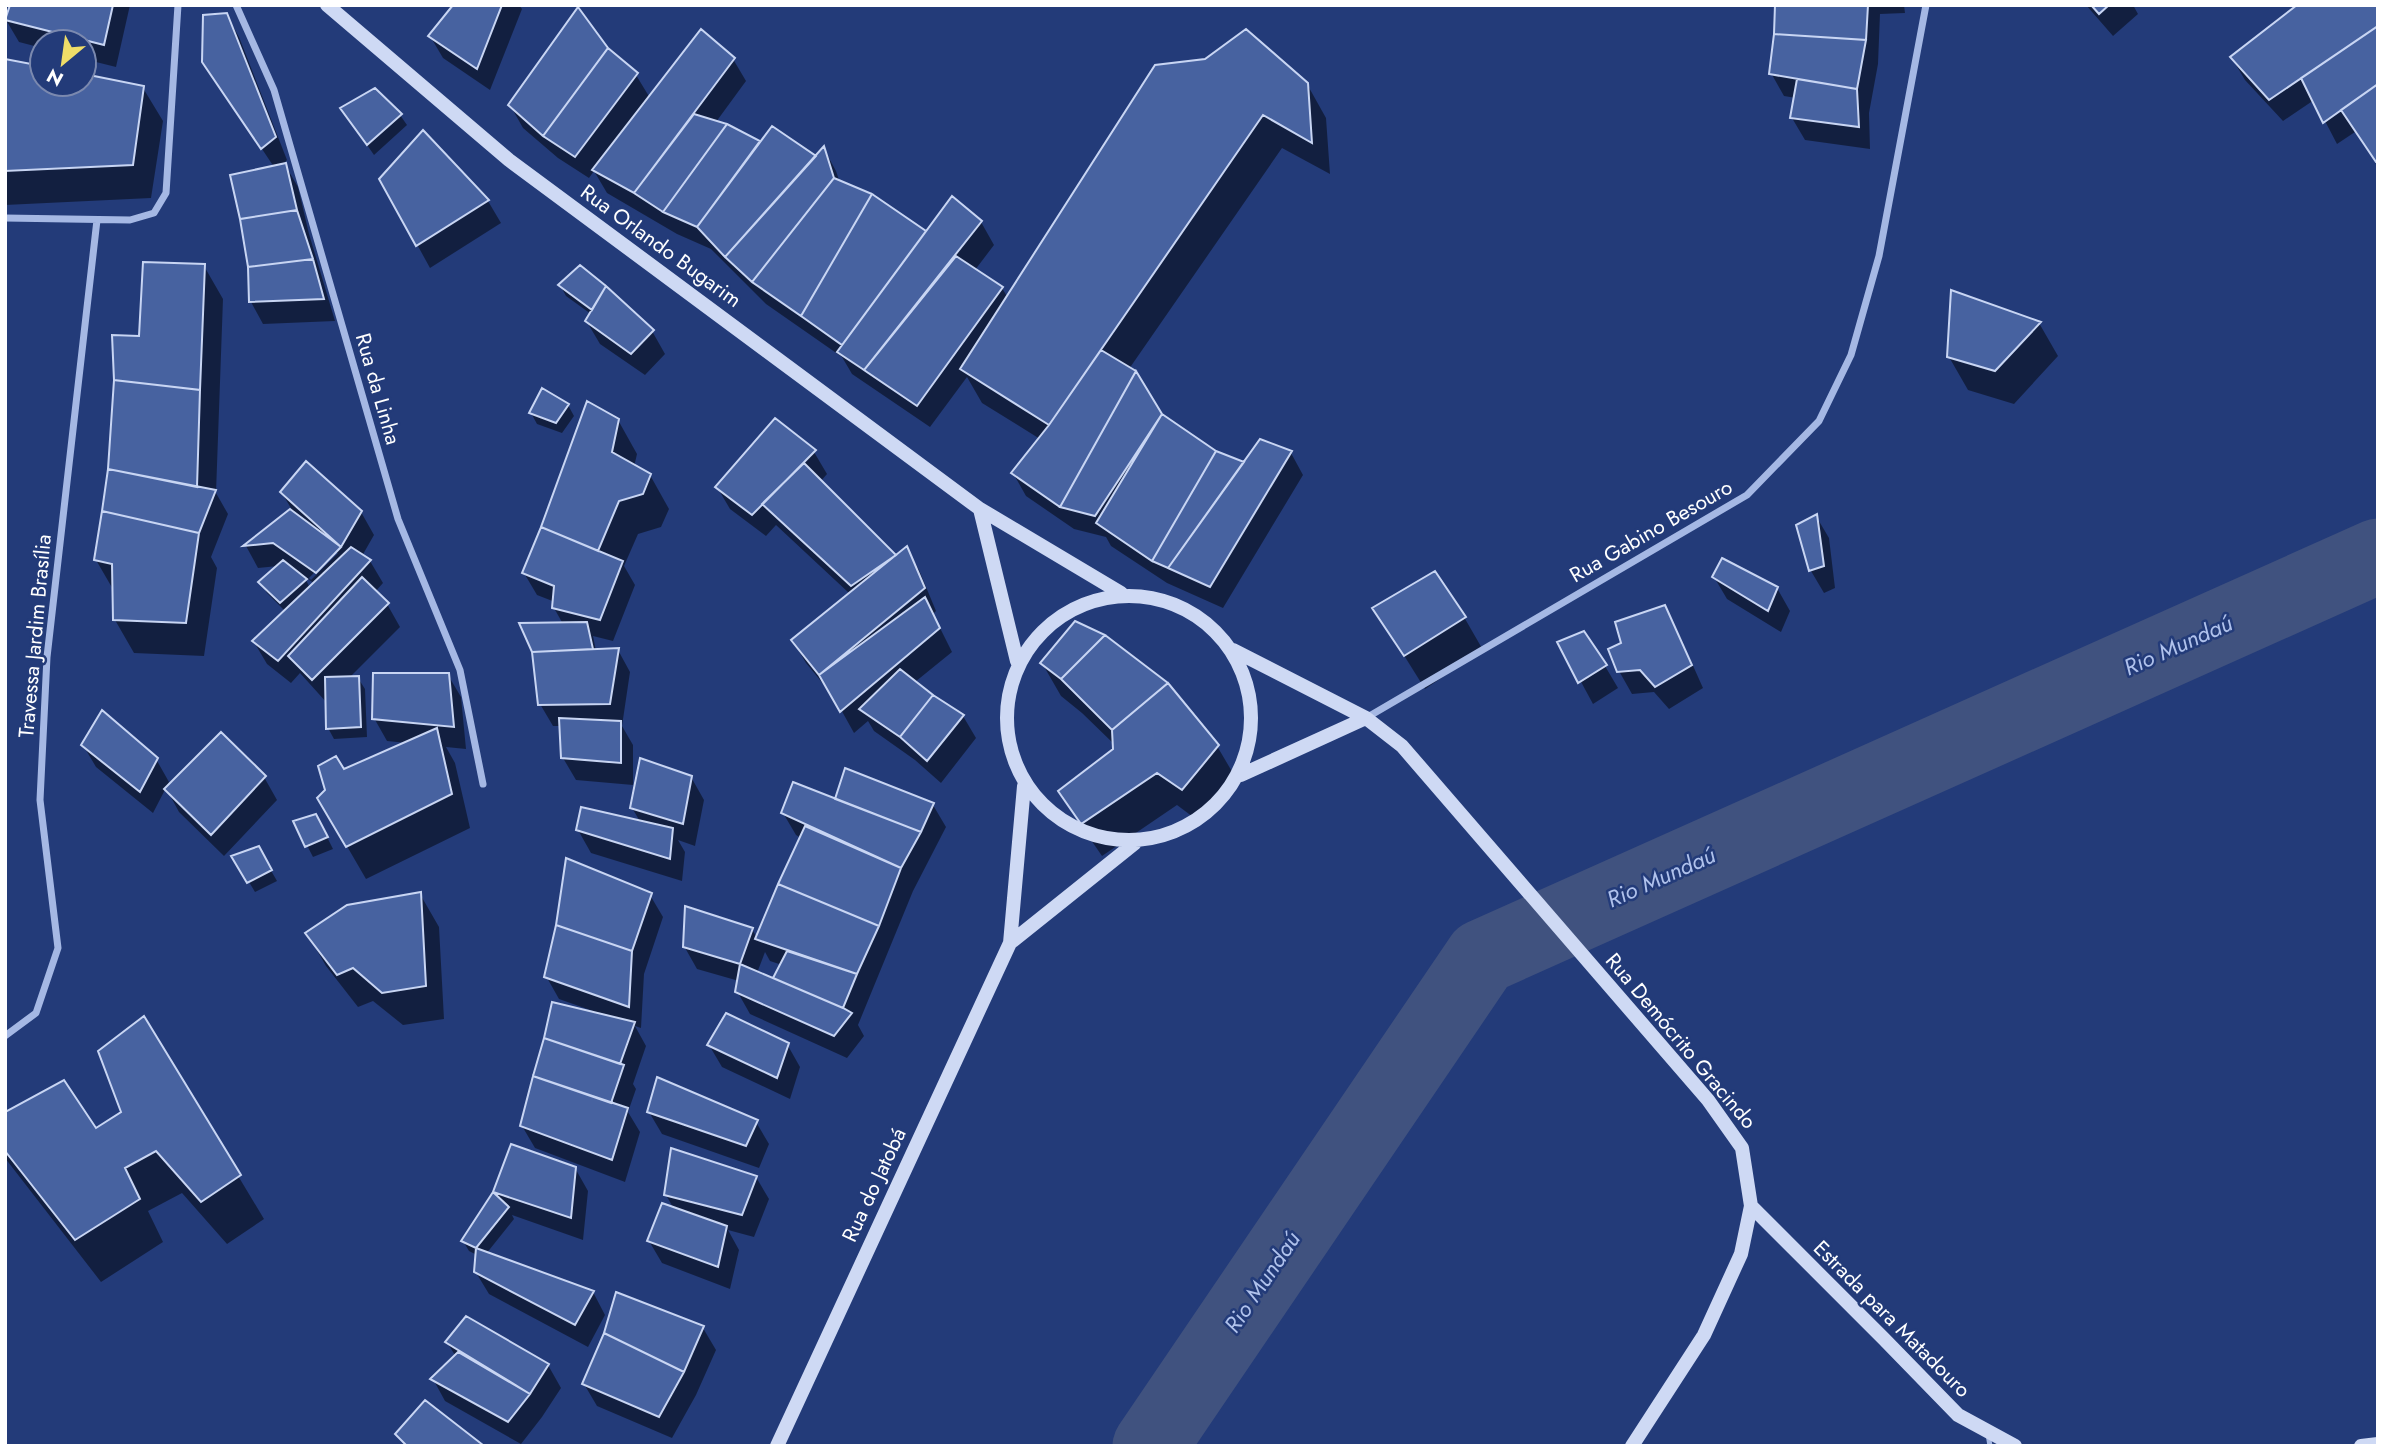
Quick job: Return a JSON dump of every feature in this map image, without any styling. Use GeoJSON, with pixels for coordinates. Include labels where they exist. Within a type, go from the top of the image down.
{"type":"FeatureCollection","features":[{"type":"Feature","properties":{"kind":"main road","name":"Rua Orlando Bugarim"},"geometry":{"type":"LineString","coordinates":[[333,8],[509,160],[980,509],[1121,593]]}},
{"type":"Feature","properties":{"kind":"main road"},"geometry":{"type":"LineString","coordinates":[[980,509],[1017,661],[1003,724],[1024,786],[1073,829],[1136,842],[1198,822],[1241,775],[1366,718]]}},
{"type":"Feature","properties":{"kind":"main road"},"geometry":{"type":"LineString","coordinates":[[1017,661],[1060,613],[1121,593],[1185,607],[1234,650],[1254,712],[1241,775]]}},
{"type":"Feature","properties":{"kind":"main road","name":"Rua Demócrito Gracindo"},"geometry":{"type":"LineString","coordinates":[[1234,650],[1366,718],[1402,746],[1708,1100],[1742,1148],[1751,1206],[1741,1254],[1704,1335],[1632,1446]]}},
{"type":"Feature","properties":{"kind":"main road","name":"Rua do Jatobá"},"geometry":{"type":"LineString","coordinates":[[777,1446],[1010,943],[1024,786]]}},
{"type":"Feature","properties":{"kind":"main road","name":"Rua do Jatobá"},"geometry":{"type":"LineString","coordinates":[[1010,943],[1136,842]]}},
{"type":"Feature","properties":{"kind":"main road","name":"Estrada para Matadouro"},"geometry":{"type":"LineString","coordinates":[[1751,1206],[1958,1416],[1988,1438],[2015,1446]]}},
{"type":"Feature","properties":{"kind":"main road"},"geometry":{"type":"LineString","coordinates":[[2361,1446],[2378,1444]]}},
{"type":"Feature","properties":{"kind":"street"},"geometry":{"type":"LineString","coordinates":[[5,218],[130,220],[154,213],[166,193],[178,5]]}},
{"type":"Feature","properties":{"kind":"street","name":"Rua da Linha"},"geometry":{"type":"LineString","coordinates":[[236,5],[274,90],[398,519],[460,670],[484,784]]}},
{"type":"Feature","properties":{"kind":"street","name":"Rua Gabino Besouro"},"geometry":{"type":"LineString","coordinates":[[1366,718],[1747,495],[1818,421],[1851,355],[1879,256],[1926,5]]}},
{"type":"Feature","properties":{"kind":"street","name":"Travessa Jardim Brasília"},"geometry":{"type":"LineString","coordinates":[[5,1036],[36,1013],[58,948],[40,800],[47,657],[97,220]]}},
{"type":"Feature","properties":{"kind":"building"},"geometry":{"type":"Polygon","coordinates":[[[10,5],[113,5],[104,45],[98,43],[98,28],[37,28],[5,20],[10,5]]]}},
{"type":"Feature","properties":{"kind":"building"},"geometry":{"type":"Polygon","coordinates":[[[453,5],[502,5],[477,69],[428,36],[453,5]]]}},
{"type":"Feature","properties":{"kind":"building"},"geometry":{"type":"Polygon","coordinates":[[[1775,5],[1868,5],[1866,40],[1774,34],[1775,5]]]}},
{"type":"Feature","properties":{"kind":"building"},"geometry":{"type":"Polygon","coordinates":[[[2091,5],[2109,5],[2099,14],[2091,5]]]}},
{"type":"Feature","properties":{"kind":"building"},"geometry":{"type":"Polygon","coordinates":[[[2297,5],[2378,5],[2378,26],[2269,100],[2230,57],[2297,5]]]}},
{"type":"Feature","properties":{"kind":"building"},"geometry":{"type":"Polygon","coordinates":[[[578,7],[608,48],[543,136],[508,105],[578,7]]]}},
{"type":"Feature","properties":{"kind":"building"},"geometry":{"type":"Polygon","coordinates":[[[227,13],[276,137],[261,149],[202,62],[203,15],[227,13]]]}},
{"type":"Feature","properties":{"kind":"building"},"geometry":{"type":"Polygon","coordinates":[[[2378,26],[2378,84],[2323,123],[2301,78],[2378,26]]]}},
{"type":"Feature","properties":{"kind":"building"},"geometry":{"type":"Polygon","coordinates":[[[701,29],[735,58],[634,193],[592,170],[701,29]]]}},
{"type":"Feature","properties":{"kind":"building"},"geometry":{"type":"Polygon","coordinates":[[[1246,29],[1308,83],[1312,143],[1263,115],[1049,425],[960,369],[1155,65],[1205,59],[1246,29]]]}},
{"type":"Feature","properties":{"kind":"building"},"geometry":{"type":"Polygon","coordinates":[[[1774,34],[1866,40],[1857,89],[1769,74],[1774,34]]]}},
{"type":"Feature","properties":{"kind":"building"},"geometry":{"type":"Polygon","coordinates":[[[608,48],[638,73],[575,157],[543,136],[608,48]]]}},
{"type":"Feature","properties":{"kind":"building"},"geometry":{"type":"Polygon","coordinates":[[[5,59],[28,63],[28,98],[98,98],[98,77],[144,86],[133,165],[5,171],[5,59]]]}},
{"type":"Feature","properties":{"kind":"building"},"geometry":{"type":"Polygon","coordinates":[[[1797,79],[1857,89],[1859,127],[1790,118],[1797,79]]]}},
{"type":"Feature","properties":{"kind":"building"},"geometry":{"type":"Polygon","coordinates":[[[2378,84],[2378,162],[2376,162],[2341,110],[2378,84]]]}},
{"type":"Feature","properties":{"kind":"building"},"geometry":{"type":"Polygon","coordinates":[[[375,88],[402,114],[367,145],[340,108],[375,88]]]}},
{"type":"Feature","properties":{"kind":"building"},"geometry":{"type":"Polygon","coordinates":[[[694,114],[727,124],[663,212],[634,193],[694,114]]]}},
{"type":"Feature","properties":{"kind":"building"},"geometry":{"type":"Polygon","coordinates":[[[727,124],[760,141],[697,227],[663,212],[727,124]]]}},
{"type":"Feature","properties":{"kind":"building"},"geometry":{"type":"Polygon","coordinates":[[[772,126],[816,156],[725,257],[697,227],[772,126]]]}},
{"type":"Feature","properties":{"kind":"building"},"geometry":{"type":"Polygon","coordinates":[[[423,130],[489,200],[416,246],[379,179],[423,130]]]}},
{"type":"Feature","properties":{"kind":"building"},"geometry":{"type":"Polygon","coordinates":[[[824,146],[834,178],[752,282],[725,257],[824,146]]]}},
{"type":"Feature","properties":{"kind":"building"},"geometry":{"type":"Polygon","coordinates":[[[286,163],[297,210],[240,219],[230,175],[286,163]]]}},
{"type":"Feature","properties":{"kind":"building"},"geometry":{"type":"Polygon","coordinates":[[[834,178],[872,194],[801,316],[752,282],[834,178]]]}},
{"type":"Feature","properties":{"kind":"building"},"geometry":{"type":"Polygon","coordinates":[[[872,194],[926,231],[842,345],[801,316],[872,194]]]}},
{"type":"Feature","properties":{"kind":"building"},"geometry":{"type":"Polygon","coordinates":[[[952,196],[982,221],[864,370],[837,352],[952,196]]]}},
{"type":"Feature","properties":{"kind":"building"},"geometry":{"type":"Polygon","coordinates":[[[297,210],[313,259],[248,267],[240,219],[297,210]]]}},
{"type":"Feature","properties":{"kind":"building"},"geometry":{"type":"Polygon","coordinates":[[[956,256],[1003,287],[917,406],[864,370],[956,256]]]}},
{"type":"Feature","properties":{"kind":"building"},"geometry":{"type":"Polygon","coordinates":[[[313,259],[324,299],[249,302],[248,267],[313,259]]]}},
{"type":"Feature","properties":{"kind":"building"},"geometry":{"type":"Polygon","coordinates":[[[143,262],[205,264],[200,390],[114,380],[112,335],[139,336],[143,262]]]}},
{"type":"Feature","properties":{"kind":"building"},"geometry":{"type":"Polygon","coordinates":[[[580,265],[606,286],[592,310],[558,285],[580,265]]]}},
{"type":"Feature","properties":{"kind":"building"},"geometry":{"type":"Polygon","coordinates":[[[606,286],[654,330],[631,354],[585,321],[606,286]]]}},
{"type":"Feature","properties":{"kind":"building"},"geometry":{"type":"Polygon","coordinates":[[[1951,290],[2041,322],[1995,371],[1947,357],[1951,290]]]}},
{"type":"Feature","properties":{"kind":"building"},"geometry":{"type":"Polygon","coordinates":[[[1101,350],[1136,371],[1060,507],[1011,473],[1049,425],[1101,350]]]}},
{"type":"Feature","properties":{"kind":"building"},"geometry":{"type":"Polygon","coordinates":[[[1136,371],[1162,414],[1095,516],[1060,507],[1136,371]]]}},
{"type":"Feature","properties":{"kind":"building"},"geometry":{"type":"Polygon","coordinates":[[[114,380],[200,390],[197,487],[108,469],[114,380]]]}},
{"type":"Feature","properties":{"kind":"building"},"geometry":{"type":"Polygon","coordinates":[[[542,388],[569,404],[556,423],[529,413],[542,388]]]}},
{"type":"Feature","properties":{"kind":"building"},"geometry":{"type":"Polygon","coordinates":[[[587,401],[619,419],[612,452],[651,474],[643,494],[619,501],[598,551],[541,527],[587,401]]]}},
{"type":"Feature","properties":{"kind":"building"},"geometry":{"type":"Polygon","coordinates":[[[1162,414],[1216,451],[1152,561],[1096,523],[1162,414]]]}},
{"type":"Feature","properties":{"kind":"building"},"geometry":{"type":"Polygon","coordinates":[[[775,418],[816,450],[752,515],[715,487],[775,418]]]}},
{"type":"Feature","properties":{"kind":"building"},"geometry":{"type":"Polygon","coordinates":[[[1260,439],[1292,451],[1210,587],[1168,568],[1260,439]]]}},
{"type":"Feature","properties":{"kind":"building"},"geometry":{"type":"Polygon","coordinates":[[[1216,451],[1244,462],[1168,568],[1152,561],[1216,451]]]}},
{"type":"Feature","properties":{"kind":"building"},"geometry":{"type":"Polygon","coordinates":[[[306,461],[362,511],[341,547],[280,492],[306,461]]]}},
{"type":"Feature","properties":{"kind":"building"},"geometry":{"type":"Polygon","coordinates":[[[804,463],[896,555],[851,586],[762,504],[804,463]]]}},
{"type":"Feature","properties":{"kind":"building"},"geometry":{"type":"Polygon","coordinates":[[[108,469],[216,490],[199,533],[102,511],[108,469]]]}},
{"type":"Feature","properties":{"kind":"building"},"geometry":{"type":"Polygon","coordinates":[[[290,509],[341,547],[316,573],[273,543],[243,546],[290,509]]]}},
{"type":"Feature","properties":{"kind":"building"},"geometry":{"type":"Polygon","coordinates":[[[102,511],[199,533],[186,623],[113,620],[112,564],[94,560],[102,511]]]}},
{"type":"Feature","properties":{"kind":"building"},"geometry":{"type":"Polygon","coordinates":[[[1817,514],[1824,566],[1809,571],[1796,525],[1817,514]]]}},
{"type":"Feature","properties":{"kind":"building"},"geometry":{"type":"Polygon","coordinates":[[[541,527],[623,561],[600,620],[552,608],[554,586],[522,573],[541,527]]]}},
{"type":"Feature","properties":{"kind":"building"},"geometry":{"type":"Polygon","coordinates":[[[907,546],[925,588],[819,675],[791,640],[907,546]]]}},
{"type":"Feature","properties":{"kind":"building"},"geometry":{"type":"Polygon","coordinates":[[[351,547],[371,560],[278,661],[252,641],[351,547]]]}},
{"type":"Feature","properties":{"kind":"building"},"geometry":{"type":"Polygon","coordinates":[[[1722,558],[1778,587],[1768,611],[1712,577],[1722,558]]]}},
{"type":"Feature","properties":{"kind":"building"},"geometry":{"type":"Polygon","coordinates":[[[283,560],[307,579],[280,603],[258,582],[283,560]]]}},
{"type":"Feature","properties":{"kind":"building"},"geometry":{"type":"Polygon","coordinates":[[[1435,571],[1466,617],[1404,656],[1372,608],[1435,571]]]}},
{"type":"Feature","properties":{"kind":"building"},"geometry":{"type":"Polygon","coordinates":[[[362,577],[389,603],[312,680],[288,656],[362,577]]]}},
{"type":"Feature","properties":{"kind":"building"},"geometry":{"type":"Polygon","coordinates":[[[925,597],[940,628],[840,712],[819,675],[925,597]]]}},
{"type":"Feature","properties":{"kind":"building"},"geometry":{"type":"Polygon","coordinates":[[[1665,605],[1692,665],[1655,687],[1640,670],[1617,672],[1608,649],[1621,643],[1615,622],[1665,605]]]}},
{"type":"Feature","properties":{"kind":"building"},"geometry":{"type":"Polygon","coordinates":[[[1075,621],[1105,635],[1061,679],[1040,663],[1075,621]]]}},
{"type":"Feature","properties":{"kind":"building"},"geometry":{"type":"Polygon","coordinates":[[[587,622],[593,649],[532,652],[519,623],[587,622]]]}},
{"type":"Feature","properties":{"kind":"building"},"geometry":{"type":"Polygon","coordinates":[[[1584,631],[1607,665],[1578,683],[1557,642],[1584,631]]]}},
{"type":"Feature","properties":{"kind":"building"},"geometry":{"type":"Polygon","coordinates":[[[1105,635],[1168,683],[1112,730],[1061,679],[1105,635]]]}},
{"type":"Feature","properties":{"kind":"building"},"geometry":{"type":"Polygon","coordinates":[[[619,648],[610,704],[538,705],[532,652],[619,648]]]}},
{"type":"Feature","properties":{"kind":"building"},"geometry":{"type":"Polygon","coordinates":[[[900,669],[933,695],[900,737],[859,709],[900,669]]]}},
{"type":"Feature","properties":{"kind":"building"},"geometry":{"type":"Polygon","coordinates":[[[373,673],[449,673],[454,727],[372,719],[373,673]]]}},
{"type":"Feature","properties":{"kind":"building"},"geometry":{"type":"Polygon","coordinates":[[[359,676],[361,727],[326,729],[325,677],[359,676]]]}},
{"type":"Feature","properties":{"kind":"building"},"geometry":{"type":"Polygon","coordinates":[[[1168,683],[1219,745],[1182,790],[1157,773],[1081,824],[1058,791],[1113,749],[1112,730],[1168,683]]]}},
{"type":"Feature","properties":{"kind":"building"},"geometry":{"type":"Polygon","coordinates":[[[933,695],[964,715],[927,761],[900,737],[933,695]]]}},
{"type":"Feature","properties":{"kind":"building"},"geometry":{"type":"Polygon","coordinates":[[[102,710],[158,758],[140,792],[81,745],[102,710]]]}},
{"type":"Feature","properties":{"kind":"building"},"geometry":{"type":"Polygon","coordinates":[[[559,718],[621,721],[621,763],[561,758],[559,718]]]}},
{"type":"Feature","properties":{"kind":"building"},"geometry":{"type":"Polygon","coordinates":[[[437,728],[452,794],[346,847],[317,798],[325,790],[318,766],[336,756],[344,769],[437,728]]]}},
{"type":"Feature","properties":{"kind":"building"},"geometry":{"type":"Polygon","coordinates":[[[221,732],[266,776],[211,835],[164,789],[221,732]]]}},
{"type":"Feature","properties":{"kind":"building"},"geometry":{"type":"Polygon","coordinates":[[[640,758],[692,776],[683,824],[630,808],[640,758]]]}},
{"type":"Feature","properties":{"kind":"building"},"geometry":{"type":"Polygon","coordinates":[[[845,768],[934,803],[921,832],[835,799],[845,768]]]}},
{"type":"Feature","properties":{"kind":"building"},"geometry":{"type":"Polygon","coordinates":[[[793,782],[921,832],[901,868],[781,813],[793,782]]]}},
{"type":"Feature","properties":{"kind":"building"},"geometry":{"type":"Polygon","coordinates":[[[581,807],[673,828],[670,859],[576,830],[581,807]]]}},
{"type":"Feature","properties":{"kind":"building"},"geometry":{"type":"Polygon","coordinates":[[[316,814],[328,837],[305,847],[293,821],[316,814]]]}},
{"type":"Feature","properties":{"kind":"building"},"geometry":{"type":"Polygon","coordinates":[[[805,826],[901,868],[879,926],[778,884],[805,826]]]}},
{"type":"Feature","properties":{"kind":"building"},"geometry":{"type":"Polygon","coordinates":[[[259,846],[272,870],[247,883],[231,856],[259,846]]]}},
{"type":"Feature","properties":{"kind":"building"},"geometry":{"type":"Polygon","coordinates":[[[566,858],[652,893],[632,951],[556,925],[566,858]]]}},
{"type":"Feature","properties":{"kind":"building"},"geometry":{"type":"Polygon","coordinates":[[[778,884],[879,926],[857,974],[755,939],[778,884]]]}},
{"type":"Feature","properties":{"kind":"building"},"geometry":{"type":"Polygon","coordinates":[[[421,892],[426,986],[382,993],[353,968],[337,975],[305,933],[347,905],[421,892]]]}},
{"type":"Feature","properties":{"kind":"building"},"geometry":{"type":"Polygon","coordinates":[[[685,906],[753,928],[740,964],[683,947],[685,906]]]}},
{"type":"Feature","properties":{"kind":"building"},"geometry":{"type":"Polygon","coordinates":[[[556,925],[632,951],[629,1007],[544,977],[556,925]]]}},
{"type":"Feature","properties":{"kind":"building"},"geometry":{"type":"Polygon","coordinates":[[[787,951],[857,974],[843,1008],[773,978],[787,951]]]}},
{"type":"Feature","properties":{"kind":"building"},"geometry":{"type":"Polygon","coordinates":[[[740,964],[852,1013],[834,1036],[735,992],[740,964]]]}},
{"type":"Feature","properties":{"kind":"building"},"geometry":{"type":"Polygon","coordinates":[[[552,1002],[635,1022],[620,1064],[544,1038],[552,1002]]]}},
{"type":"Feature","properties":{"kind":"building"},"geometry":{"type":"Polygon","coordinates":[[[726,1013],[789,1043],[777,1078],[707,1045],[726,1013]]]}},
{"type":"Feature","properties":{"kind":"building"},"geometry":{"type":"Polygon","coordinates":[[[144,1016],[241,1175],[201,1202],[156,1151],[125,1168],[140,1199],[75,1240],[5,1151],[5,1112],[64,1080],[96,1128],[121,1112],[98,1051],[144,1016]]]}},
{"type":"Feature","properties":{"kind":"building"},"geometry":{"type":"Polygon","coordinates":[[[544,1038],[624,1065],[611,1103],[533,1076],[544,1038]]]}},
{"type":"Feature","properties":{"kind":"building"},"geometry":{"type":"Polygon","coordinates":[[[533,1076],[628,1108],[612,1160],[520,1126],[533,1076]]]}},
{"type":"Feature","properties":{"kind":"building"},"geometry":{"type":"Polygon","coordinates":[[[657,1077],[758,1120],[746,1146],[647,1112],[657,1077]]]}},
{"type":"Feature","properties":{"kind":"building"},"geometry":{"type":"Polygon","coordinates":[[[511,1144],[576,1167],[571,1218],[493,1192],[511,1144]]]}},
{"type":"Feature","properties":{"kind":"building"},"geometry":{"type":"Polygon","coordinates":[[[671,1148],[757,1176],[742,1215],[664,1195],[671,1148]]]}},
{"type":"Feature","properties":{"kind":"building"},"geometry":{"type":"Polygon","coordinates":[[[493,1192],[509,1207],[476,1248],[461,1241],[493,1192]]]}},
{"type":"Feature","properties":{"kind":"building"},"geometry":{"type":"Polygon","coordinates":[[[662,1203],[727,1226],[718,1267],[647,1241],[662,1203]]]}},
{"type":"Feature","properties":{"kind":"building"},"geometry":{"type":"Polygon","coordinates":[[[476,1248],[594,1291],[575,1325],[474,1272],[476,1248]]]}},
{"type":"Feature","properties":{"kind":"building"},"geometry":{"type":"Polygon","coordinates":[[[616,1292],[704,1326],[684,1372],[604,1333],[616,1292]]]}},
{"type":"Feature","properties":{"kind":"building"},"geometry":{"type":"Polygon","coordinates":[[[466,1316],[549,1364],[530,1394],[445,1342],[466,1316]]]}},
{"type":"Feature","properties":{"kind":"building"},"geometry":{"type":"Polygon","coordinates":[[[604,1333],[684,1372],[659,1417],[582,1384],[604,1333]]]}},
{"type":"Feature","properties":{"kind":"building"},"geometry":{"type":"Polygon","coordinates":[[[458,1352],[530,1394],[508,1422],[430,1379],[458,1352]]]}},
{"type":"Feature","properties":{"kind":"building"},"geometry":{"type":"Polygon","coordinates":[[[425,1400],[483,1445],[407,1446],[395,1434],[425,1400]]]}},
{"type":"Feature","properties":{"kind":"waterway","name":"Rio Mundaú"},"geometry":{"type":"LineString","coordinates":[[1150,1446],[1482,957],[2378,556]]}}]}
